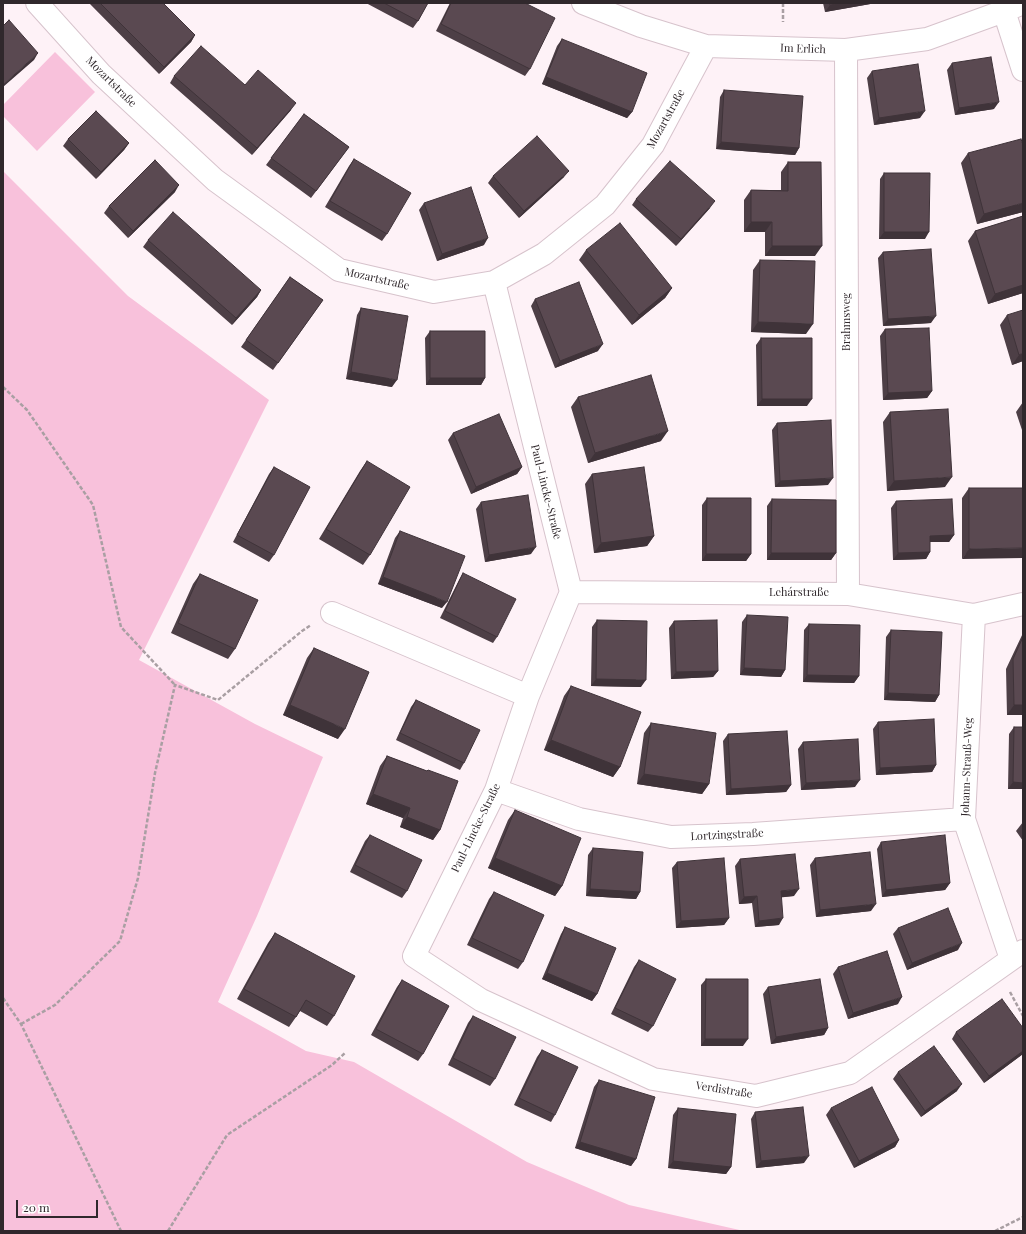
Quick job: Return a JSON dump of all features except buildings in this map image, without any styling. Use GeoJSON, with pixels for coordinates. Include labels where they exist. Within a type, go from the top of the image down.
{"type":"FeatureCollection","features":[{"type":"Feature","properties":{"kind":"street","name":"Mozartstraße"},"geometry":{"type":"LineString","coordinates":[[37,3],[102,74],[215,180],[339,270],[434,292],[494,282],[544,254],[605,205],[653,146],[706,46]]}},
{"type":"Feature","properties":{"kind":"street","name":"Im Erlich"},"geometry":{"type":"LineString","coordinates":[[583,3],[641,26],[706,46],[846,50],[927,39],[1014,7]]}},
{"type":"Feature","properties":{"kind":"street"},"geometry":{"type":"LineString","coordinates":[[1014,7],[1023,70]]}},
{"type":"Feature","properties":{"kind":"street","name":"Brahmsweg"},"geometry":{"type":"LineString","coordinates":[[846,50],[848,594]]}},
{"type":"Feature","properties":{"kind":"street","name":"Paul-Lincke-Straße"},"geometry":{"type":"LineString","coordinates":[[414,956],[496,790],[528,696],[571,592],[494,282]]}},
{"type":"Feature","properties":{"kind":"street","name":"Lehárstraße"},"geometry":{"type":"LineString","coordinates":[[571,592],[848,594],[974,615],[1023,604]]}},
{"type":"Feature","properties":{"kind":"street"},"geometry":{"type":"LineString","coordinates":[[332,613],[528,696]]}},
{"type":"Feature","properties":{"kind":"street","name":"Johann-Strauß-Weg"},"geometry":{"type":"LineString","coordinates":[[974,615],[964,819],[1017,955]]}},
{"type":"Feature","properties":{"kind":"street","name":"Lortzingstraße"},"geometry":{"type":"LineString","coordinates":[[496,790],[579,819],[671,837],[753,834],[964,819]]}},
{"type":"Feature","properties":{"kind":"street","name":"Verdistraße"},"geometry":{"type":"LineString","coordinates":[[414,956],[481,1000],[652,1079],[756,1096],[850,1073],[1017,955]]}},
{"type":"Feature","properties":{"kind":"path"},"geometry":{"type":"LineString","coordinates":[[3,387],[27,410],[93,505],[122,627],[175,685],[218,700],[302,631],[332,613]]}},
{"type":"Feature","properties":{"kind":"path"},"geometry":{"type":"LineString","coordinates":[[21,1024],[55,1005],[120,941],[138,878],[155,772],[175,685]]}},
{"type":"Feature","properties":{"kind":"path"},"geometry":{"type":"LineString","coordinates":[[3,998],[21,1024],[121,1231]]}},
{"type":"Feature","properties":{"kind":"path"},"geometry":{"type":"LineString","coordinates":[[168,1231],[227,1135],[332,1066],[346,1052]]}},
{"type":"Feature","properties":{"kind":"path"},"geometry":{"type":"LineString","coordinates":[[995,1231],[1023,1217]]}},
{"type":"Feature","properties":{"kind":"shaded area"},"geometry":{"type":"Polygon","coordinates":[[[55,52],[95,92],[37,151],[3,116],[3,105],[55,52]]]}},
{"type":"Feature","properties":{"kind":"shaded area"},"geometry":{"type":"Polygon","coordinates":[[[3,171],[128,296],[269,400],[139,660],[255,724],[323,757],[257,916],[218,1002],[306,1051],[354,1062],[527,1162],[629,1205],[744,1231],[3,1231],[3,171]]]}}]}
